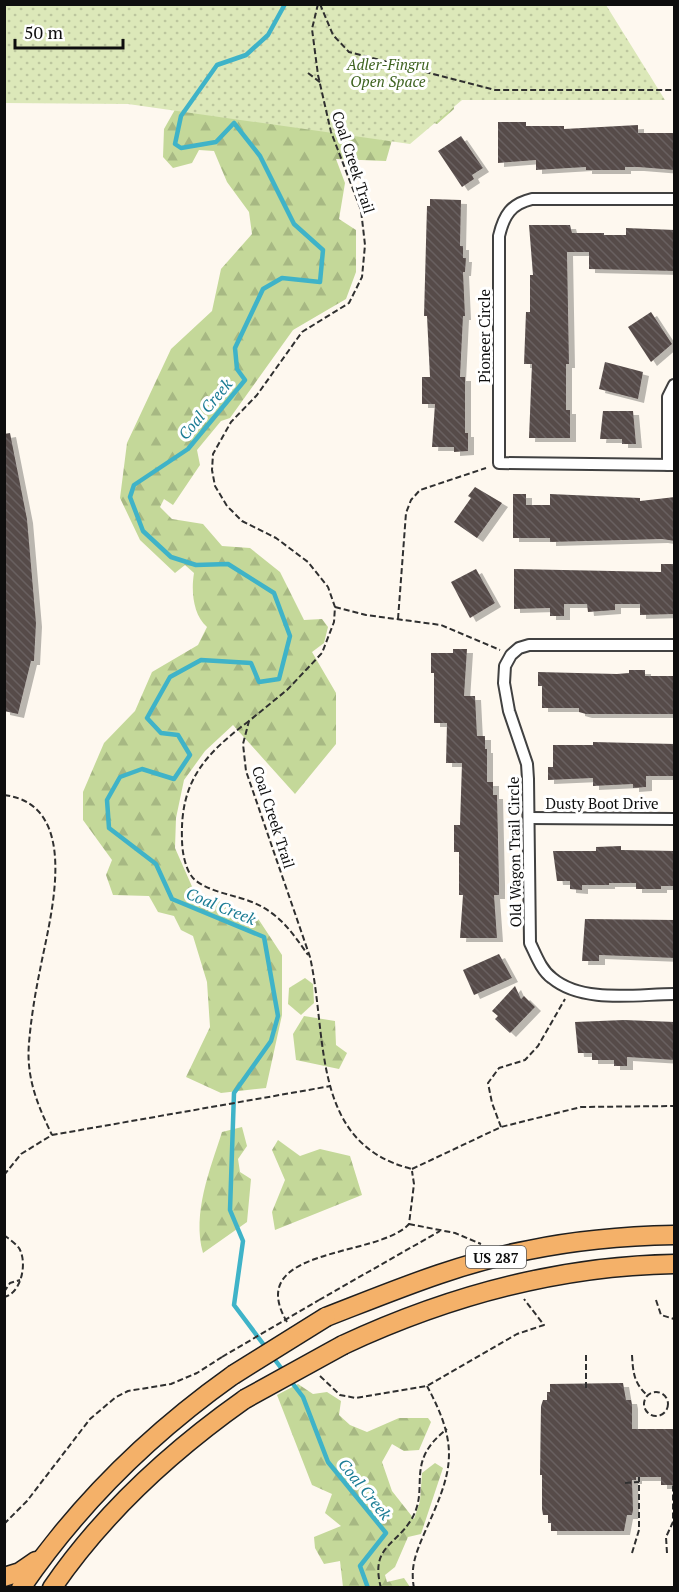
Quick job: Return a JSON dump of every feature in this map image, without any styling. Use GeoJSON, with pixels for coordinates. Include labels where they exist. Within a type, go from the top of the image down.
{"type":"FeatureCollection","features":[{"type":"Feature","properties":{"kind":"main road","name":"US 287"},"geometry":{"type":"LineString","coordinates":[[21,1587],[44,1554],[109,1479],[148,1441],[189,1406],[322,1309],[494,1258],[572,1243],[675,1235]]}},
{"type":"Feature","properties":{"kind":"main road","name":"US 287"},"geometry":{"type":"LineString","coordinates":[[52,1587],[90,1538],[129,1495],[203,1429],[245,1399],[342,1345],[410,1315],[509,1284],[562,1273],[675,1264]]}},
{"type":"Feature","properties":{"kind":"main road"},"geometry":{"type":"LineString","coordinates":[[4,1577],[20,1572],[44,1554]]}},
{"type":"Feature","properties":{"kind":"street","name":"Pioneer Circle"},"geometry":{"type":"LineString","coordinates":[[499,463],[499,236],[510,209],[518,202],[532,199],[675,199]]}},
{"type":"Feature","properties":{"kind":"street"},"geometry":{"type":"LineString","coordinates":[[499,463],[671,465],[668,397],[675,385]]}},
{"type":"Feature","properties":{"kind":"street"},"geometry":{"type":"LineString","coordinates":[[511,655],[519,648],[529,645],[675,645]]}},
{"type":"Feature","properties":{"kind":"street","name":"Old Wagon Trail Circle"},"geometry":{"type":"LineString","coordinates":[[511,655],[505,666],[504,683],[509,711],[527,764],[530,943],[550,977],[570,990]]}},
{"type":"Feature","properties":{"kind":"street","name":"Dusty Boot Drive"},"geometry":{"type":"LineString","coordinates":[[529,818],[675,819]]}},
{"type":"Feature","properties":{"kind":"street"},"geometry":{"type":"LineString","coordinates":[[570,990],[589,993],[675,994]]}},
{"type":"Feature","properties":{"kind":"path","name":"Coal Creek Trail"},"geometry":{"type":"LineString","coordinates":[[319,4],[312,29],[331,132],[361,210],[365,245],[362,278],[349,303],[302,332],[257,394],[231,422],[213,454],[212,470],[215,486],[226,506],[242,521],[276,538],[308,561],[328,587],[335,607]]}},
{"type":"Feature","properties":{"kind":"path"},"geometry":{"type":"LineString","coordinates":[[319,4],[333,35],[350,52],[495,90],[675,90]]}},
{"type":"Feature","properties":{"kind":"path"},"geometry":{"type":"LineString","coordinates":[[308,73],[321,83]]}},
{"type":"Feature","properties":{"kind":"path"},"geometry":{"type":"LineString","coordinates":[[398,619],[406,513],[411,500],[420,490],[499,463]]}},
{"type":"Feature","properties":{"kind":"path"},"geometry":{"type":"LineString","coordinates":[[310,957],[285,922],[270,911],[203,885],[192,877],[182,852],[182,820],[191,780],[219,744],[287,690],[322,653],[334,622],[335,607],[366,615],[441,625],[511,655]]}},
{"type":"Feature","properties":{"kind":"path","name":"Coal Creek Trail"},"geometry":{"type":"LineString","coordinates":[[249,721],[243,744],[246,771],[310,957],[316,984],[321,1048],[331,1086],[353,1137],[370,1153],[389,1164],[412,1169],[501,1127]]}},
{"type":"Feature","properties":{"kind":"path"},"geometry":{"type":"LineString","coordinates":[[4,795],[33,806],[52,832],[54,899],[29,1044],[30,1080],[38,1106],[52,1135]]}},
{"type":"Feature","properties":{"kind":"path"},"geometry":{"type":"LineString","coordinates":[[570,990],[538,1046],[525,1060],[499,1068],[488,1083],[492,1103],[501,1127],[581,1107],[675,1106]]}},
{"type":"Feature","properties":{"kind":"path"},"geometry":{"type":"LineString","coordinates":[[4,1175],[21,1154],[52,1135],[331,1086]]}},
{"type":"Feature","properties":{"kind":"path"},"geometry":{"type":"LineString","coordinates":[[409,1224],[469,1237],[485,1246],[494,1258]]}},
{"type":"Feature","properties":{"kind":"path"},"geometry":{"type":"LineString","coordinates":[[4,1524],[27,1501],[90,1419],[116,1397],[128,1391],[171,1384],[197,1373],[222,1357],[322,1309],[440,1231]]}},
{"type":"Feature","properties":{"kind":"path"},"geometry":{"type":"LineString","coordinates":[[4,1235],[19,1248],[22,1256],[20,1280],[11,1294],[4,1294],[10,1283],[20,1280]]}},
{"type":"Feature","properties":{"kind":"path"},"geometry":{"type":"LineString","coordinates":[[414,1587],[411,1569],[447,1478],[449,1455],[447,1429],[426,1386],[518,1334],[544,1324],[509,1284]]}},
{"type":"Feature","properties":{"kind":"path"},"geometry":{"type":"LineString","coordinates":[[656,1300],[661,1316],[675,1319]]}},
{"type":"Feature","properties":{"kind":"path"},"geometry":{"type":"LineString","coordinates":[[586,1355],[586,1390]]}},
{"type":"Feature","properties":{"kind":"path"},"geometry":{"type":"LineString","coordinates":[[632,1356],[633,1376],[637,1386],[647,1396]]}},
{"type":"Feature","properties":{"kind":"path"},"geometry":{"type":"LineString","coordinates":[[668,1408],[668,1400],[662,1394],[654,1392],[647,1396],[644,1407],[652,1416],[660,1416],[675,1402]]}},
{"type":"Feature","properties":{"kind":"path"},"geometry":{"type":"LineString","coordinates":[[381,1587],[378,1565],[393,1538],[411,1521],[418,1501],[421,1463],[436,1438],[447,1429]]}},
{"type":"Feature","properties":{"kind":"path"},"geometry":{"type":"LineString","coordinates":[[632,1553],[639,1530],[639,1477]]}},
{"type":"Feature","properties":{"kind":"path"},"geometry":{"type":"LineString","coordinates":[[625,1482],[639,1482]]}},
{"type":"Feature","properties":{"kind":"path"},"geometry":{"type":"LineString","coordinates":[[667,1553],[666,1538],[674,1516],[673,1485]]}},
{"type":"Feature","properties":{"kind":"green space","name":"Adler-Fingru Open Space"},"geometry":{"type":"Polygon","coordinates":[[[5,4],[606,5],[665,100],[462,100],[410,144],[128,104],[5,103],[5,4]]]}},
{"type":"Feature","properties":{"kind":"green space"},"geometry":{"type":"Polygon","coordinates":[[[207,53],[452,84],[454,109],[437,124],[400,112],[386,161],[336,159],[345,183],[339,219],[356,230],[356,272],[346,299],[293,330],[230,418],[221,421],[197,450],[200,465],[173,505],[164,499],[160,507],[172,519],[203,524],[222,546],[250,548],[280,572],[304,620],[322,619],[328,627],[324,643],[312,652],[336,693],[336,744],[295,794],[233,725],[205,751],[184,780],[176,818],[175,848],[194,891],[257,917],[282,955],[282,1015],[266,1088],[221,1093],[186,1077],[210,1027],[207,982],[193,936],[181,930],[174,916],[158,912],[149,896],[113,895],[106,875],[112,860],[83,820],[83,792],[104,743],[135,711],[152,672],[198,645],[207,627],[202,622],[194,602],[194,573],[185,565],[175,573],[140,540],[120,498],[127,443],[171,349],[212,311],[221,269],[252,234],[249,212],[227,182],[214,151],[199,150],[192,163],[173,168],[163,157],[164,129],[207,53]]]}},
{"type":"Feature","properties":{"kind":"green space"},"geometry":{"type":"Polygon","coordinates":[[[305,978],[313,984],[314,1003],[301,1015],[288,1004],[289,988],[305,978]]]}},
{"type":"Feature","properties":{"kind":"green space"},"geometry":{"type":"Polygon","coordinates":[[[304,1016],[335,1021],[336,1045],[347,1053],[339,1069],[296,1060],[293,1034],[304,1016]]]}},
{"type":"Feature","properties":{"kind":"green space"},"geometry":{"type":"Polygon","coordinates":[[[242,1127],[247,1146],[238,1159],[240,1172],[251,1179],[247,1222],[203,1253],[200,1238],[201,1207],[212,1161],[222,1132],[242,1127]]]}},
{"type":"Feature","properties":{"kind":"green space"},"geometry":{"type":"Polygon","coordinates":[[[278,1140],[300,1156],[320,1149],[350,1156],[362,1195],[275,1230],[272,1212],[285,1180],[272,1150],[278,1140]]]}},
{"type":"Feature","properties":{"kind":"green space"},"geometry":{"type":"Polygon","coordinates":[[[298,1384],[313,1394],[327,1392],[341,1401],[339,1415],[350,1425],[367,1432],[399,1418],[428,1418],[431,1422],[419,1450],[404,1451],[392,1444],[382,1462],[392,1491],[414,1519],[420,1501],[422,1473],[435,1463],[443,1468],[421,1534],[408,1537],[395,1567],[385,1575],[387,1582],[404,1578],[410,1587],[343,1587],[340,1561],[324,1564],[315,1548],[314,1537],[341,1526],[325,1513],[332,1494],[312,1485],[277,1395],[298,1384]]]}},
{"type":"Feature","properties":{"kind":"building"},"geometry":{"type":"Polygon","coordinates":[[[498,122],[526,122],[526,126],[564,126],[564,129],[638,125],[638,133],[675,133],[675,170],[625,167],[625,170],[586,170],[586,167],[536,170],[536,160],[498,163],[498,122]]]}},
{"type":"Feature","properties":{"kind":"building"},"geometry":{"type":"Polygon","coordinates":[[[461,136],[483,168],[472,175],[474,179],[462,187],[438,151],[461,136]]]}},
{"type":"Feature","properties":{"kind":"building"},"geometry":{"type":"Polygon","coordinates":[[[430,199],[461,200],[460,246],[463,246],[463,258],[466,258],[465,272],[463,272],[465,316],[463,316],[460,377],[465,377],[465,433],[468,433],[468,451],[454,452],[454,447],[432,447],[435,404],[422,404],[422,377],[430,377],[427,316],[424,316],[427,206],[430,206],[430,199]]]}},
{"type":"Feature","properties":{"kind":"building"},"geometry":{"type":"Polygon","coordinates":[[[529,225],[570,225],[572,233],[604,233],[604,235],[626,235],[626,228],[675,230],[675,271],[589,269],[589,252],[567,252],[569,364],[566,364],[566,410],[570,410],[570,438],[529,438],[532,364],[524,364],[526,312],[530,312],[530,275],[533,275],[529,225]]]}},
{"type":"Feature","properties":{"kind":"building"},"geometry":{"type":"Polygon","coordinates":[[[651,312],[672,344],[651,362],[628,327],[651,312]]]}},
{"type":"Feature","properties":{"kind":"building"},"geometry":{"type":"Polygon","coordinates":[[[605,362],[643,372],[638,399],[599,389],[605,362]]]}},
{"type":"Feature","properties":{"kind":"building"},"geometry":{"type":"Polygon","coordinates":[[[603,411],[633,411],[636,444],[622,444],[622,439],[600,439],[603,411]]]}},
{"type":"Feature","properties":{"kind":"building"},"geometry":{"type":"Polygon","coordinates":[[[10,433],[27,519],[36,623],[34,661],[31,661],[18,714],[4,711],[4,434],[10,433]]]}},
{"type":"Feature","properties":{"kind":"building"},"geometry":{"type":"Polygon","coordinates":[[[475,487],[502,503],[477,538],[454,522],[471,498],[468,496],[475,487]]]}},
{"type":"Feature","properties":{"kind":"building"},"geometry":{"type":"Polygon","coordinates":[[[513,494],[526,494],[526,505],[550,505],[550,494],[640,498],[640,501],[675,497],[675,541],[662,539],[550,542],[550,538],[513,538],[513,494]]]}},
{"type":"Feature","properties":{"kind":"building"},"geometry":{"type":"Polygon","coordinates":[[[661,564],[675,564],[675,614],[640,615],[640,604],[615,604],[615,610],[588,612],[587,604],[564,604],[564,616],[550,616],[550,608],[514,609],[514,569],[661,572],[661,564]]]}},
{"type":"Feature","properties":{"kind":"building"},"geometry":{"type":"Polygon","coordinates":[[[476,569],[495,603],[470,618],[451,582],[476,569]]]}},
{"type":"Feature","properties":{"kind":"building"},"geometry":{"type":"Polygon","coordinates":[[[453,649],[467,649],[464,696],[475,696],[477,736],[485,736],[485,749],[487,749],[487,782],[493,782],[493,795],[497,795],[499,895],[494,895],[497,938],[460,938],[463,895],[459,895],[459,852],[454,852],[454,825],[460,825],[462,763],[446,763],[447,723],[434,723],[434,673],[431,673],[431,653],[453,653],[453,649]]]}},
{"type":"Feature","properties":{"kind":"building"},"geometry":{"type":"Polygon","coordinates":[[[629,670],[645,670],[645,676],[675,676],[675,714],[586,714],[579,712],[579,708],[542,708],[542,686],[538,686],[538,672],[617,674],[629,673],[629,670]]]}},
{"type":"Feature","properties":{"kind":"building"},"geometry":{"type":"Polygon","coordinates":[[[593,742],[675,744],[675,776],[646,776],[646,787],[633,788],[633,784],[593,786],[593,778],[548,780],[548,767],[553,767],[553,745],[593,745],[593,742]]]}},
{"type":"Feature","properties":{"kind":"building"},"geometry":{"type":"Polygon","coordinates":[[[621,846],[621,850],[675,851],[675,886],[661,886],[661,889],[636,889],[636,883],[609,883],[609,885],[582,885],[582,890],[570,889],[570,881],[557,881],[553,851],[596,851],[596,847],[621,846]]]}},
{"type":"Feature","properties":{"kind":"building"},"geometry":{"type":"Polygon","coordinates":[[[585,919],[675,920],[675,958],[599,955],[599,961],[582,961],[585,919]]]}},
{"type":"Feature","properties":{"kind":"building"},"geometry":{"type":"Polygon","coordinates":[[[499,954],[512,978],[474,995],[463,970],[499,954]]]}},
{"type":"Feature","properties":{"kind":"building"},"geometry":{"type":"Polygon","coordinates":[[[515,986],[521,999],[524,996],[535,1007],[510,1033],[495,1019],[498,1016],[492,1011],[515,986]]]}},
{"type":"Feature","properties":{"kind":"building"},"geometry":{"type":"Polygon","coordinates":[[[624,1020],[675,1022],[675,1060],[627,1057],[627,1066],[614,1066],[614,1060],[592,1060],[592,1053],[578,1053],[575,1022],[624,1020]]]}},
{"type":"Feature","properties":{"kind":"building"},"geometry":{"type":"Polygon","coordinates":[[[623,1383],[626,1400],[631,1400],[632,1405],[632,1429],[675,1429],[675,1485],[661,1485],[661,1477],[636,1477],[636,1480],[632,1480],[633,1510],[632,1515],[627,1515],[624,1531],[551,1531],[548,1515],[543,1515],[542,1475],[540,1475],[541,1406],[543,1400],[547,1400],[550,1384],[623,1383]]]}},
{"type":"Feature","properties":{"kind":"waterway","name":"Coal Creek"},"geometry":{"type":"LineString","coordinates":[[267,1349],[234,1305],[243,1241],[230,1210],[234,1093],[271,1041],[278,1016],[264,937],[172,899],[156,864],[109,828],[107,800],[120,777],[142,769],[174,779],[190,755],[178,735],[161,733],[147,718],[170,677],[201,660],[251,663],[259,682],[279,679],[290,636],[274,593],[228,564],[196,565],[171,557],[143,531],[130,497],[134,485],[188,449],[245,380],[237,369],[235,348],[263,289],[282,278],[320,282],[323,250],[294,224],[260,156],[234,123],[216,142],[181,148],[175,144],[181,116],[217,65],[246,55],[268,35],[285,4]]}},
{"type":"Feature","properties":{"kind":"waterway","name":"Coal Creek"},"geometry":{"type":"LineString","coordinates":[[272,1356],[285,1373]]}},
{"type":"Feature","properties":{"kind":"waterway","name":"Coal Creek"},"geometry":{"type":"LineString","coordinates":[[290,1380],[303,1397],[328,1462],[386,1533],[360,1566],[368,1588]]}}]}
